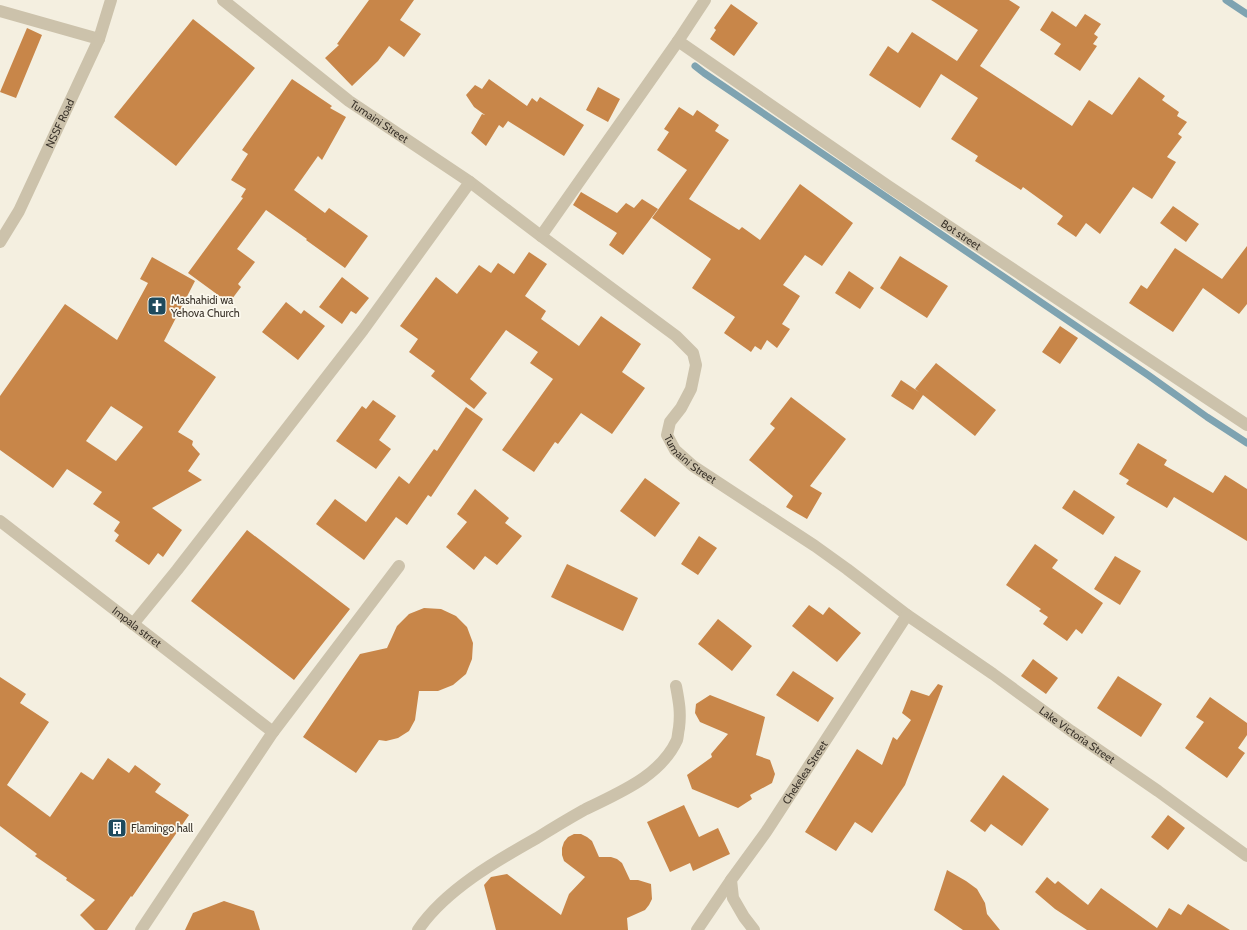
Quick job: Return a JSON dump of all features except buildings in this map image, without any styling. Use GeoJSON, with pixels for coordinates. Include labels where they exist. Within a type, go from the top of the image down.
{"type":"FeatureCollection","features":[{"type":"Feature","properties":{"kind":"street","name":"NSSF Road"},"geometry":{"type":"LineString","coordinates":[[0,242],[19,211],[99,39],[111,0]]}},
{"type":"Feature","properties":{"kind":"street","name":"Tumaini Street"},"geometry":{"type":"LineString","coordinates":[[222,0],[349,101],[470,182],[676,336],[692,353],[696,365],[691,389],[681,408],[670,422],[667,435],[675,450],[693,466],[815,546],[907,615]]}},
{"type":"Feature","properties":{"kind":"street"},"geometry":{"type":"LineString","coordinates":[[541,236],[678,41],[705,0]]}},
{"type":"Feature","properties":{"kind":"street"},"geometry":{"type":"LineString","coordinates":[[0,11],[99,39]]}},
{"type":"Feature","properties":{"kind":"street","name":"Bot street"},"geometry":{"type":"LineString","coordinates":[[678,41],[888,186],[1247,425]]}},
{"type":"Feature","properties":{"kind":"street"},"geometry":{"type":"LineString","coordinates":[[133,624],[182,564],[363,330],[470,182]]}},
{"type":"Feature","properties":{"kind":"street","name":"Impala strret"},"geometry":{"type":"LineString","coordinates":[[0,521],[273,732]]}},
{"type":"Feature","properties":{"kind":"street"},"geometry":{"type":"LineString","coordinates":[[141,930],[273,732],[399,566]]}},
{"type":"Feature","properties":{"kind":"street","name":"Lake Victoria Street"},"geometry":{"type":"LineString","coordinates":[[907,615],[993,674],[1070,731],[1158,791],[1247,855]]}},
{"type":"Feature","properties":{"kind":"street","name":"Chekelea Street"},"geometry":{"type":"LineString","coordinates":[[697,930],[766,832],[907,615]]}},
{"type":"Feature","properties":{"kind":"street"},"geometry":{"type":"LineString","coordinates":[[418,930],[428,916],[458,889],[503,857],[633,785],[655,769],[668,754],[677,739],[681,715],[676,686]]}},
{"type":"Feature","properties":{"kind":"street"},"geometry":{"type":"LineString","coordinates":[[731,880],[733,898],[744,917],[754,930]]}},
{"type":"Feature","properties":{"kind":"waterway"},"geometry":{"type":"LineString","coordinates":[[1226,0],[1247,14]]}},
{"type":"Feature","properties":{"kind":"waterway"},"geometry":{"type":"LineString","coordinates":[[695,66],[1247,443]]}},
{"type":"Feature","properties":{"kind":"place","name":"Mashahidi wa Yehova Church"},"geometry":{"type":"Point","coordinates":[157,306]}},
{"type":"Feature","properties":{"kind":"place","name":"Flamingo hall"},"geometry":{"type":"Point","coordinates":[117,828]}}]}
